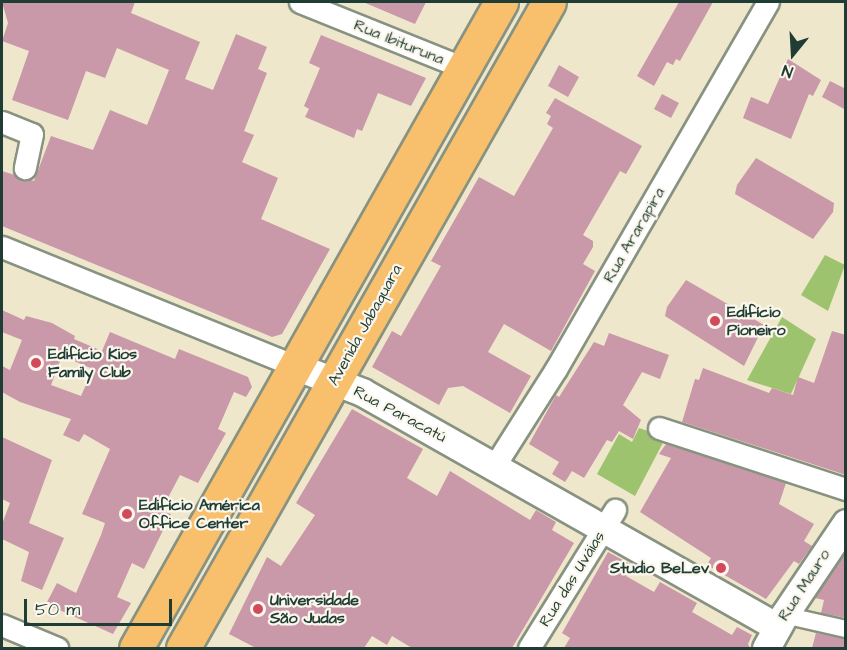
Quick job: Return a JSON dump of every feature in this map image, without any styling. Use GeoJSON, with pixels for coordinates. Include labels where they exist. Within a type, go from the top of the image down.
{"type":"FeatureCollection","features":[{"type":"Feature","properties":{"kind":"main road"},"geometry":{"type":"LineString","coordinates":[[136,648],[501,2]]}},
{"type":"Feature","properties":{"kind":"main road","name":"Avenida Jabaquara"},"geometry":{"type":"LineString","coordinates":[[183,648],[549,2]]}},
{"type":"Feature","properties":{"kind":"street","name":"Rua Ibituruna"},"geometry":{"type":"LineString","coordinates":[[300,2],[464,68]]}},
{"type":"Feature","properties":{"kind":"street","name":"Rua Ararapira"},"geometry":{"type":"LineString","coordinates":[[495,465],[568,349],[768,2]]}},
{"type":"Feature","properties":{"kind":"street"},"geometry":{"type":"LineString","coordinates":[[2,122],[32,134],[26,168]]}},
{"type":"Feature","properties":{"kind":"street","name":"Rua Paracatú"},"geometry":{"type":"LineString","coordinates":[[2,247],[295,366],[335,379],[495,465],[610,519],[776,630]]}},
{"type":"Feature","properties":{"kind":"street"},"geometry":{"type":"LineString","coordinates":[[659,428],[846,489]]}},
{"type":"Feature","properties":{"kind":"street","name":"Rua das Uváias"},"geometry":{"type":"LineString","coordinates":[[530,648],[610,519]]}},
{"type":"Feature","properties":{"kind":"street","name":"Rua Mauro"},"geometry":{"type":"LineString","coordinates":[[776,630],[846,523]]}},
{"type":"Feature","properties":{"kind":"street"},"geometry":{"type":"LineString","coordinates":[[2,625],[57,648]]}},
{"type":"Feature","properties":{"kind":"street"},"geometry":{"type":"LineString","coordinates":[[776,630],[846,629]]}},
{"type":"Feature","properties":{"kind":"green space"},"geometry":{"type":"Polygon","coordinates":[[[825,255],[845,265],[828,311],[801,295],[825,255]]]}},
{"type":"Feature","properties":{"kind":"green space"},"geometry":{"type":"Polygon","coordinates":[[[782,317],[816,339],[791,394],[747,380],[782,317]]]}},
{"type":"Feature","properties":{"kind":"green space"},"geometry":{"type":"Polygon","coordinates":[[[639,428],[666,437],[635,496],[597,474],[619,434],[632,442],[639,428]]]}},
{"type":"Feature","properties":{"kind":"building"},"geometry":{"type":"Polygon","coordinates":[[[2,2],[135,2],[131,13],[200,42],[185,79],[213,90],[236,34],[267,47],[258,69],[267,73],[244,131],[254,135],[242,162],[278,178],[261,219],[330,249],[282,334],[272,337],[2,226],[2,171],[34,181],[51,136],[93,150],[110,110],[147,125],[169,70],[117,48],[105,78],[86,71],[68,120],[12,100],[29,51],[2,41],[8,23],[2,2]]]}},
{"type":"Feature","properties":{"kind":"building"},"geometry":{"type":"Polygon","coordinates":[[[363,2],[426,2],[415,24],[363,2]]]}},
{"type":"Feature","properties":{"kind":"building"},"geometry":{"type":"Polygon","coordinates":[[[679,2],[713,2],[680,61],[676,59],[673,65],[667,62],[654,86],[637,76],[679,2]]]}},
{"type":"Feature","properties":{"kind":"building"},"geometry":{"type":"Polygon","coordinates":[[[321,35],[426,78],[411,106],[378,93],[362,131],[357,129],[354,138],[305,117],[309,109],[304,106],[320,68],[309,63],[321,35]]]}},
{"type":"Feature","properties":{"kind":"building"},"geometry":{"type":"Polygon","coordinates":[[[788,59],[821,80],[813,96],[809,94],[791,139],[743,118],[751,97],[768,104],[788,59]]]}},
{"type":"Feature","properties":{"kind":"building"},"geometry":{"type":"Polygon","coordinates":[[[559,65],[579,77],[568,97],[548,86],[559,65]]]}},
{"type":"Feature","properties":{"kind":"building"},"geometry":{"type":"Polygon","coordinates":[[[830,81],[846,89],[846,110],[822,97],[830,81]]]}},
{"type":"Feature","properties":{"kind":"building"},"geometry":{"type":"Polygon","coordinates":[[[662,94],[679,103],[671,118],[654,109],[662,94]]]}},
{"type":"Feature","properties":{"kind":"building"},"geometry":{"type":"Polygon","coordinates":[[[555,98],[642,146],[626,174],[620,171],[583,235],[593,241],[593,247],[583,264],[595,271],[551,351],[504,324],[488,352],[531,376],[510,413],[463,386],[448,388],[439,405],[372,367],[392,331],[401,336],[441,266],[431,261],[479,177],[514,196],[553,128],[547,124],[551,116],[546,113],[555,98]]]}},
{"type":"Feature","properties":{"kind":"building"},"geometry":{"type":"Polygon","coordinates":[[[756,158],[834,203],[833,212],[813,239],[735,194],[737,185],[756,158]]]}},
{"type":"Feature","properties":{"kind":"building","name":"Edifício Pioneiro"},"geometry":{"type":"Polygon","coordinates":[[[686,280],[764,325],[744,366],[665,316],[667,307],[686,280]]]}},
{"type":"Feature","properties":{"kind":"building"},"geometry":{"type":"Polygon","coordinates":[[[2,310],[24,320],[26,316],[52,323],[75,336],[74,339],[102,351],[110,332],[175,359],[179,349],[248,377],[252,387],[246,397],[234,392],[218,429],[226,433],[198,483],[180,475],[161,511],[171,514],[144,569],[132,563],[117,597],[131,603],[113,634],[46,604],[57,583],[76,593],[101,535],[105,523],[82,514],[110,449],[84,434],[79,442],[63,435],[71,419],[20,402],[2,392],[2,366],[10,370],[22,340],[2,332],[2,310]],[[62,356],[51,385],[81,396],[93,369],[62,356]]]}},
{"type":"Feature","properties":{"kind":"building"},"geometry":{"type":"Polygon","coordinates":[[[832,331],[846,335],[846,475],[682,422],[695,379],[699,380],[703,368],[769,393],[772,388],[793,395],[798,377],[814,383],[832,331]]]}},
{"type":"Feature","properties":{"kind":"building"},"geometry":{"type":"Polygon","coordinates":[[[609,333],[669,355],[660,379],[642,372],[623,405],[641,420],[633,439],[619,431],[612,442],[607,440],[584,478],[572,471],[565,482],[552,474],[559,462],[529,444],[556,395],[559,397],[594,342],[604,346],[609,333]]]}},
{"type":"Feature","properties":{"kind":"building"},"geometry":{"type":"Polygon","coordinates":[[[352,409],[423,449],[407,478],[437,496],[450,471],[530,520],[536,510],[556,522],[552,530],[574,543],[512,648],[412,648],[392,636],[387,645],[372,636],[364,648],[256,648],[229,634],[267,557],[281,566],[315,515],[296,503],[352,409]]]}},
{"type":"Feature","properties":{"kind":"building"},"geometry":{"type":"Polygon","coordinates":[[[2,437],[52,460],[29,523],[64,538],[42,590],[21,581],[29,552],[2,539],[2,524],[10,503],[2,499],[2,437]]]}},
{"type":"Feature","properties":{"kind":"building"},"geometry":{"type":"Polygon","coordinates":[[[666,444],[786,483],[779,504],[814,524],[804,541],[812,546],[799,564],[794,561],[766,599],[707,565],[711,558],[640,512],[671,458],[659,454],[666,444]]]}},
{"type":"Feature","properties":{"kind":"building"},"geometry":{"type":"Polygon","coordinates":[[[608,552],[632,565],[626,576],[654,592],[660,582],[697,603],[692,612],[732,635],[737,627],[752,635],[748,644],[750,648],[564,648],[570,638],[562,633],[608,552]]]}},
{"type":"Feature","properties":{"kind":"building"},"geometry":{"type":"Polygon","coordinates":[[[846,552],[846,618],[821,613],[824,600],[815,598],[846,552]]]}},
{"type":"Feature","properties":{"kind":"building"},"geometry":{"type":"Polygon","coordinates":[[[816,633],[846,639],[846,648],[812,648],[816,633]]]}},
{"type":"Feature","properties":{"kind":"place","name":"Edifício Pioneiro"},"geometry":{"type":"Point","coordinates":[715,321]}},
{"type":"Feature","properties":{"kind":"place","name":"Edifício Kios Family Club"},"geometry":{"type":"Point","coordinates":[36,363]}},
{"type":"Feature","properties":{"kind":"place","name":"Edifício América Office Center"},"geometry":{"type":"Point","coordinates":[127,514]}},
{"type":"Feature","properties":{"kind":"place","name":"Studio BeLev"},"geometry":{"type":"Point","coordinates":[721,568]}},
{"type":"Feature","properties":{"kind":"place","name":"Universidade São Judas"},"geometry":{"type":"Point","coordinates":[258,609]}}]}
